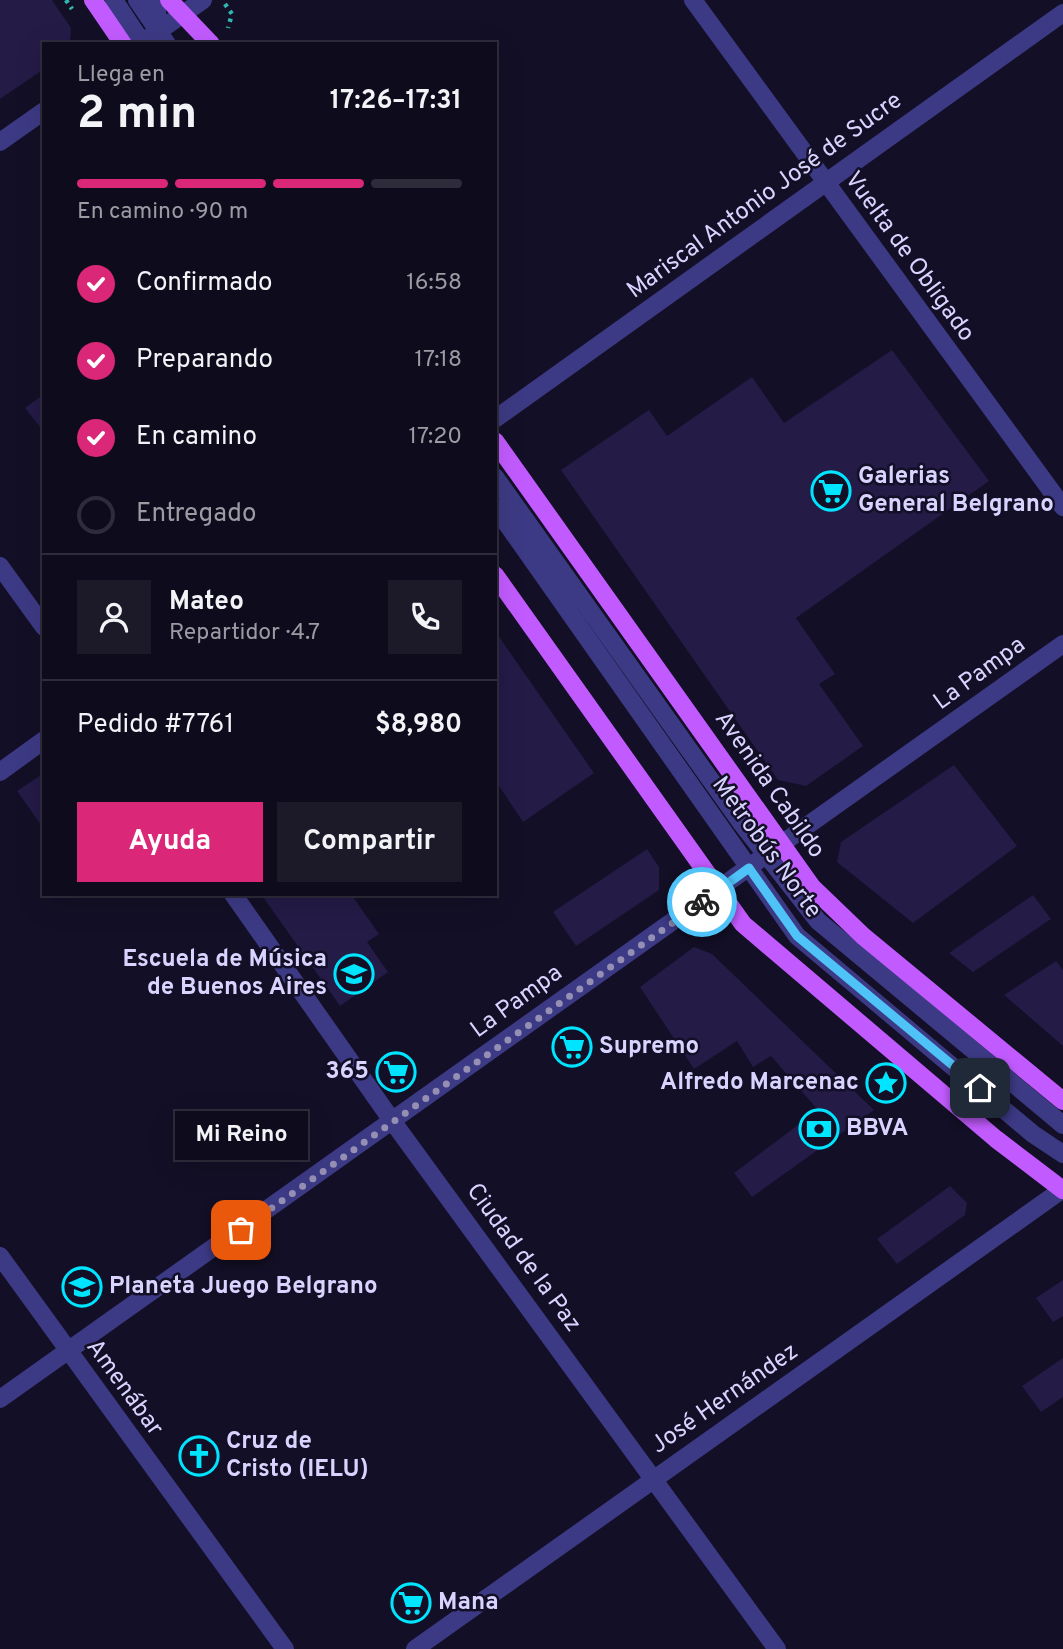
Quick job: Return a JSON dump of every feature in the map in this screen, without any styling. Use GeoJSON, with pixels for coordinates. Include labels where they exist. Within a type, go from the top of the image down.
{"type":"FeatureCollection","features":[{"type":"Feature","properties":{"kind":"main road"},"geometry":{"type":"LineString","coordinates":[[93,0],[121,42]]}},
{"type":"Feature","properties":{"kind":"main road"},"geometry":{"type":"LineString","coordinates":[[169,0],[209,42]]}},
{"type":"Feature","properties":{"kind":"main road","name":"Avenida Cabildo"},"geometry":{"type":"LineString","coordinates":[[497,444],[804,878],[833,909],[1063,1101]]}},
{"type":"Feature","properties":{"kind":"main road"},"geometry":{"type":"LineString","coordinates":[[497,578],[743,924],[996,1139],[1062,1189]]}},
{"type":"Feature","properties":{"kind":"street"},"geometry":{"type":"LineString","coordinates":[[114,0],[141,42]]}},
{"type":"Feature","properties":{"kind":"street"},"geometry":{"type":"LineString","coordinates":[[137,0],[163,37]]}},
{"type":"Feature","properties":{"kind":"street"},"geometry":{"type":"LineString","coordinates":[[156,0],[163,37]]}},
{"type":"Feature","properties":{"kind":"street"},"geometry":{"type":"LineString","coordinates":[[146,42],[163,37],[183,14],[203,0]]}},
{"type":"Feature","properties":{"kind":"street","name":"Vuelta de Obligado"},"geometry":{"type":"LineString","coordinates":[[694,0],[1063,507]]}},
{"type":"Feature","properties":{"kind":"street","name":"Mariscal Antonio José de Sucre"},"geometry":{"type":"LineString","coordinates":[[497,418],[1063,13]]}},
{"type":"Feature","properties":{"kind":"street"},"geometry":{"type":"LineString","coordinates":[[0,142],[42,112]]}},
{"type":"Feature","properties":{"kind":"street","name":"Metrobús Norte"},"geometry":{"type":"LineString","coordinates":[[497,480],[766,856],[818,921],[1063,1125]]}},
{"type":"Feature","properties":{"kind":"street","name":"Metrobús Norte"},"geometry":{"type":"LineString","coordinates":[[497,510],[771,903],[814,951],[884,1006],[1033,1134],[1063,1154]]}},
{"type":"Feature","properties":{"kind":"street"},"geometry":{"type":"LineString","coordinates":[[0,566],[42,624]]}},
{"type":"Feature","properties":{"kind":"street","name":"La Pampa"},"geometry":{"type":"LineString","coordinates":[[0,1399],[1063,644]]}},
{"type":"Feature","properties":{"kind":"street"},"geometry":{"type":"LineString","coordinates":[[0,772],[42,741]]}},
{"type":"Feature","properties":{"kind":"street","name":"Ciudad de la Paz"},"geometry":{"type":"LineString","coordinates":[[234,896],[393,1122],[777,1649]]}},
{"type":"Feature","properties":{"kind":"street","name":"José Hernández"},"geometry":{"type":"LineString","coordinates":[[415,1649],[1062,1189]]}},
{"type":"Feature","properties":{"kind":"street","name":"Amenábar"},"geometry":{"type":"LineString","coordinates":[[0,1256],[67,1352],[285,1649]]}},
{"type":"Feature","properties":{"kind":"path"},"geometry":{"type":"LineString","coordinates":[[223,0],[232,14],[228,27]]}},
{"type":"Feature","properties":{"kind":"building"},"geometry":{"type":"Polygon","coordinates":[[[0,0],[52,0],[71,28],[70,42],[42,42],[42,70],[0,99],[0,0]]]}},
{"type":"Feature","properties":{"kind":"building"},"geometry":{"type":"Polygon","coordinates":[[[892,350],[989,481],[796,618],[835,674],[819,684],[863,746],[806,786],[778,780],[561,470],[649,410],[667,436],[752,377],[784,423],[892,350]]]}},
{"type":"Feature","properties":{"kind":"building"},"geometry":{"type":"Polygon","coordinates":[[[42,395],[42,429],[25,408],[42,395]]]}},
{"type":"Feature","properties":{"kind":"building"},"geometry":{"type":"Polygon","coordinates":[[[497,634],[594,773],[523,822],[497,783],[497,634]]]}},
{"type":"Feature","properties":{"kind":"building"},"geometry":{"type":"Polygon","coordinates":[[[954,765],[1017,846],[913,923],[837,862],[841,842],[954,765]]]}},
{"type":"Feature","properties":{"kind":"building"},"geometry":{"type":"Polygon","coordinates":[[[42,774],[42,826],[17,791],[42,774]]]}},
{"type":"Feature","properties":{"kind":"building"},"geometry":{"type":"Polygon","coordinates":[[[647,849],[659,867],[659,890],[576,946],[553,912],[647,849]]]}},
{"type":"Feature","properties":{"kind":"building"},"geometry":{"type":"Polygon","coordinates":[[[1033,895],[1051,919],[973,972],[949,953],[1033,895]]]}},
{"type":"Feature","properties":{"kind":"building"},"geometry":{"type":"Polygon","coordinates":[[[262,896],[352,896],[379,934],[367,942],[388,972],[340,1006],[262,896]]]}},
{"type":"Feature","properties":{"kind":"building"},"geometry":{"type":"Polygon","coordinates":[[[694,947],[712,954],[874,1110],[752,1197],[734,1173],[818,1110],[771,1056],[753,1067],[737,1041],[694,1069],[640,987],[694,947]]]}},
{"type":"Feature","properties":{"kind":"building"},"geometry":{"type":"Polygon","coordinates":[[[1056,961],[1063,970],[1063,1046],[1004,995],[1056,961]]]}},
{"type":"Feature","properties":{"kind":"building"},"geometry":{"type":"Polygon","coordinates":[[[950,1186],[967,1203],[965,1215],[897,1264],[877,1239],[950,1186]]]}},
{"type":"Feature","properties":{"kind":"building"},"geometry":{"type":"Polygon","coordinates":[[[1063,1280],[1063,1316],[1053,1322],[1036,1298],[1063,1280]]]}},
{"type":"Feature","properties":{"kind":"building"},"geometry":{"type":"Polygon","coordinates":[[[1063,1358],[1063,1397],[1041,1412],[1022,1386],[1063,1358]]]}},
{"type":"Feature","properties":{"kind":"way so far"},"geometry":{"type":"LineString","coordinates":[[241,1230],[702,902]]}},
{"type":"Feature","properties":{"kind":"place","name":"Galerias General Belgrano"},"geometry":{"type":"Point","coordinates":[831,491]}},
{"type":"Feature","properties":{"kind":"place","name":"Escuela de Música de Buenos Aires"},"geometry":{"type":"Point","coordinates":[354,974]}},
{"type":"Feature","properties":{"kind":"place","name":"Supremo"},"geometry":{"type":"Point","coordinates":[572,1047]}},
{"type":"Feature","properties":{"kind":"place","name":"365"},"geometry":{"type":"Point","coordinates":[396,1072]}},
{"type":"Feature","properties":{"kind":"place","name":"Alfredo Marcenac"},"geometry":{"type":"Point","coordinates":[886,1083]}},
{"type":"Feature","properties":{"kind":"place","name":"BBVA"},"geometry":{"type":"Point","coordinates":[819,1129]}},
{"type":"Feature","properties":{"kind":"place","name":"Mi Reino"},"geometry":{"type":"Point","coordinates":[241,1230]}},
{"type":"Feature","properties":{"kind":"place","name":"Planeta Juego Belgrano"},"geometry":{"type":"Point","coordinates":[82,1287]}},
{"type":"Feature","properties":{"kind":"place","name":"Cruz de Cristo (IELU)"},"geometry":{"type":"Point","coordinates":[199,1456]}},
{"type":"Feature","properties":{"kind":"place","name":"Mana"},"geometry":{"type":"Point","coordinates":[411,1603]}},
{"type":"Feature","properties":{"kind":"route"},"geometry":{"type":"LineString","coordinates":[[702,902],[749,868],[771,903],[797,936],[980,1088]]}}]}
